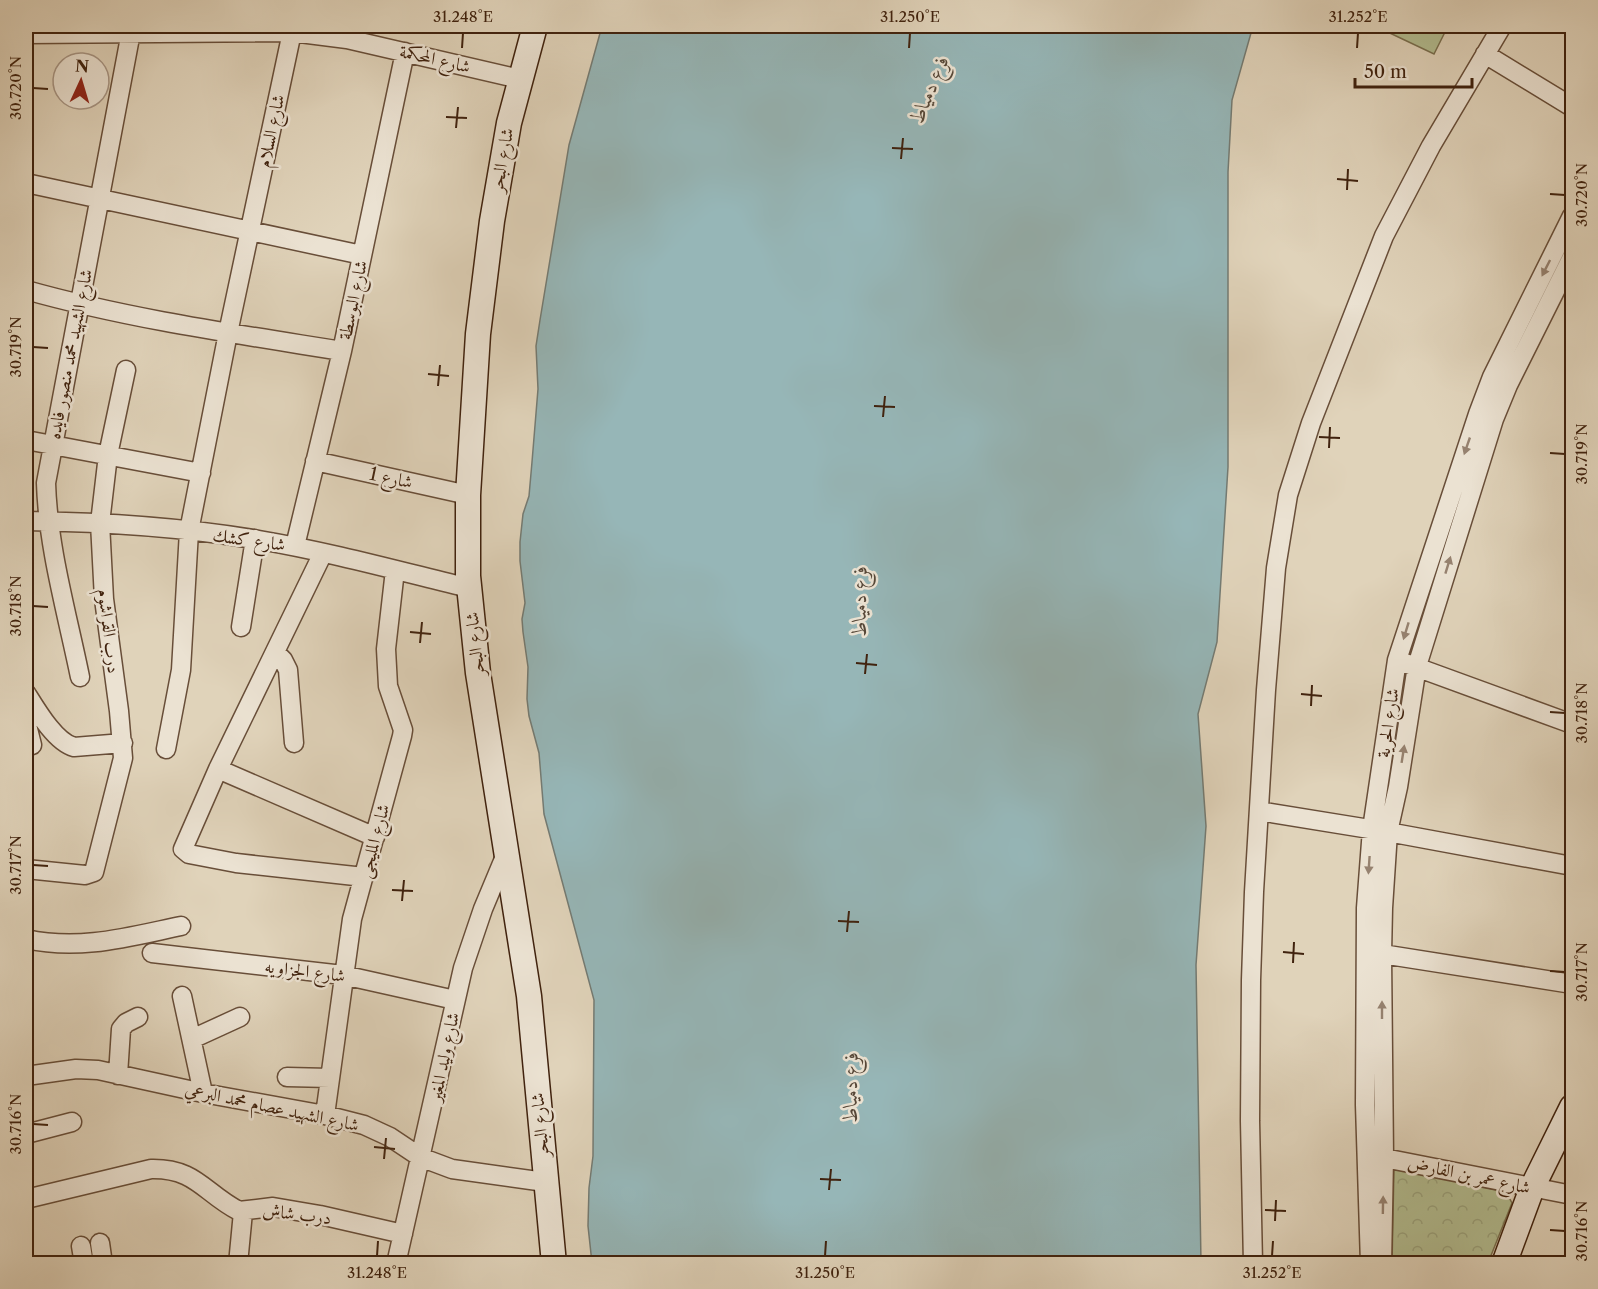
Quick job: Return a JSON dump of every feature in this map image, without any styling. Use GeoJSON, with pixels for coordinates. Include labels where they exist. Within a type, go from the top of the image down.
{"type":"FeatureCollection","features":[{"type":"Feature","properties":{"kind":"street","name":"شارع البحر"},"geometry":{"type":"LineString","coordinates":[[535,26],[509,123],[492,221],[478,334],[468,495],[469,588],[478,673],[529,996],[554,1263]]}},
{"type":"Feature","properties":{"kind":"street"},"geometry":{"type":"LineString","coordinates":[[1253,1263],[1250,1121],[1251,980],[1258,811],[1276,568],[1288,495],[1311,423],[1384,236],[1420,165],[1502,26]]}},
{"type":"Feature","properties":{"kind":"street","name":"شارع الشهيد محمد منصور فايده"},"geometry":{"type":"LineString","coordinates":[[80,677],[49,521],[45,483],[131,32]]}},
{"type":"Feature","properties":{"kind":"street","name":"شارع المحكمة"},"geometry":{"type":"LineString","coordinates":[[26,34],[292,32],[347,39],[520,79]]}},
{"type":"Feature","properties":{"kind":"street","name":"شارع السلام"},"geometry":{"type":"LineString","coordinates":[[166,749],[181,670],[189,531],[228,333],[292,32]]}},
{"type":"Feature","properties":{"kind":"street","name":"شارع البوسطة"},"geometry":{"type":"LineString","coordinates":[[295,546],[342,351],[405,52]]}},
{"type":"Feature","properties":{"kind":"street"},"geometry":{"type":"LineString","coordinates":[[1485,54],[1572,107]]}},
{"type":"Feature","properties":{"kind":"street"},"geometry":{"type":"LineString","coordinates":[[26,183],[362,255]]}},
{"type":"Feature","properties":{"kind":"street","name":"شارع الحرية"},"geometry":{"type":"LineString","coordinates":[[1380,830],[1398,787],[1417,666],[1457,537],[1486,417],[1492,377],[1572,216]]}},
{"type":"Feature","properties":{"kind":"street","name":"شارع الحرية"},"geometry":{"type":"LineString","coordinates":[[1382,1263],[1375,1156],[1375,908],[1380,830],[1379,784],[1397,660],[1438,532],[1486,417],[1508,385],[1572,257]]}},
{"type":"Feature","properties":{"kind":"street"},"geometry":{"type":"LineString","coordinates":[[26,290],[79,305],[228,333],[342,351]]}},
{"type":"Feature","properties":{"kind":"street","name":"درب القراشوم"},"geometry":{"type":"LineString","coordinates":[[26,869],[90,875],[94,872],[121,769],[123,743],[104,598],[100,523],[108,455],[126,370]]}},
{"type":"Feature","properties":{"kind":"street"},"geometry":{"type":"LineString","coordinates":[[26,440],[201,473]]}},
{"type":"Feature","properties":{"kind":"street","name":"شارع 1"},"geometry":{"type":"LineString","coordinates":[[315,461],[468,495]]}},
{"type":"Feature","properties":{"kind":"street","name":"شارع كشك"},"geometry":{"type":"LineString","coordinates":[[26,521],[100,523],[255,539],[295,546],[469,588]]}},
{"type":"Feature","properties":{"kind":"street"},"geometry":{"type":"LineString","coordinates":[[1438,532],[1457,537]]}},
{"type":"Feature","properties":{"kind":"street"},"geometry":{"type":"LineString","coordinates":[[242,627],[255,539]]}},
{"type":"Feature","properties":{"kind":"street"},"geometry":{"type":"LineString","coordinates":[[323,553],[218,769],[183,847],[185,852],[236,862],[364,877]]}},
{"type":"Feature","properties":{"kind":"street","name":"شارع المليجى"},"geometry":{"type":"LineString","coordinates":[[325,1115],[352,919],[403,729],[388,687],[386,649],[395,570]]}},
{"type":"Feature","properties":{"kind":"street"},"geometry":{"type":"LineString","coordinates":[[275,652],[283,660],[288,670],[294,743]]}},
{"type":"Feature","properties":{"kind":"street"},"geometry":{"type":"LineString","coordinates":[[1397,660],[1572,724]]}},
{"type":"Feature","properties":{"kind":"street"},"geometry":{"type":"LineString","coordinates":[[26,693],[54,732],[69,746],[123,743]]}},
{"type":"Feature","properties":{"kind":"street"},"geometry":{"type":"LineString","coordinates":[[26,721],[32,745]]}},
{"type":"Feature","properties":{"kind":"street"},"geometry":{"type":"LineString","coordinates":[[218,769],[375,837]]}},
{"type":"Feature","properties":{"kind":"street"},"geometry":{"type":"LineString","coordinates":[[1379,784],[1398,787]]}},
{"type":"Feature","properties":{"kind":"street"},"geometry":{"type":"LineString","coordinates":[[1258,811],[1380,830],[1572,866]]}},
{"type":"Feature","properties":{"kind":"street","name":"شارع وليد المغير"},"geometry":{"type":"LineString","coordinates":[[396,1263],[430,1123],[463,968],[483,909],[506,855]]}},
{"type":"Feature","properties":{"kind":"street","name":"شارع الحرية"},"geometry":{"type":"LineString","coordinates":[[1370,1263],[1382,954],[1375,908]]}},
{"type":"Feature","properties":{"kind":"street"},"geometry":{"type":"LineString","coordinates":[[26,939],[67,945],[105,942],[181,926]]}},
{"type":"Feature","properties":{"kind":"street","name":"شارع الجزاويه"},"geometry":{"type":"LineString","coordinates":[[152,953],[343,975],[455,1000]]}},
{"type":"Feature","properties":{"kind":"street"},"geometry":{"type":"LineString","coordinates":[[1382,954],[1572,984]]}},
{"type":"Feature","properties":{"kind":"street"},"geometry":{"type":"LineString","coordinates":[[182,996],[203,1093]]}},
{"type":"Feature","properties":{"kind":"street"},"geometry":{"type":"LineString","coordinates":[[118,1075],[122,1026],[138,1017]]}},
{"type":"Feature","properties":{"kind":"street"},"geometry":{"type":"LineString","coordinates":[[192,1039],[240,1017]]}},
{"type":"Feature","properties":{"kind":"street","name":"شارع الشهيد عصام محمد البرعي"},"geometry":{"type":"LineString","coordinates":[[26,1076],[76,1069],[98,1070],[203,1093],[325,1115],[364,1125],[390,1137],[420,1157],[452,1170],[545,1182]]}},
{"type":"Feature","properties":{"kind":"street"},"geometry":{"type":"LineString","coordinates":[[287,1077],[330,1078]]}},
{"type":"Feature","properties":{"kind":"street"},"geometry":{"type":"LineString","coordinates":[[1504,1263],[1532,1188],[1572,1107]]}},
{"type":"Feature","properties":{"kind":"street"},"geometry":{"type":"LineString","coordinates":[[26,1134],[72,1122]]}},
{"type":"Feature","properties":{"kind":"street","name":"شارع عمر بن الفارض"},"geometry":{"type":"LineString","coordinates":[[1375,1156],[1572,1195]]}},
{"type":"Feature","properties":{"kind":"street","name":"درب شاش"},"geometry":{"type":"LineString","coordinates":[[26,1199],[152,1169],[164,1169],[188,1175],[235,1209],[243,1212],[273,1208],[320,1215],[403,1234]]}},
{"type":"Feature","properties":{"kind":"street"},"geometry":{"type":"LineString","coordinates":[[238,1263],[243,1212]]}},
{"type":"Feature","properties":{"kind":"street"},"geometry":{"type":"LineString","coordinates":[[100,1243],[103,1263]]}},
{"type":"Feature","properties":{"kind":"green space"},"geometry":{"type":"Polygon","coordinates":[[[1375,26],[1448,26],[1434,54],[1375,26]]]}},
{"type":"Feature","properties":{"kind":"green space"},"geometry":{"type":"Polygon","coordinates":[[[1394,1167],[1506,1192],[1512,1203],[1488,1263],[1392,1264],[1394,1167]]]}},
{"type":"Feature","properties":{"kind":"water","name":"فرع دمياط"},"geometry":{"type":"Polygon","coordinates":[[[602,26],[1253,26],[1232,100],[1228,172],[1228,467],[1217,642],[1198,714],[1206,826],[1196,965],[1201,1263],[592,1263],[588,1226],[593,1156],[594,1000],[544,814],[539,753],[527,699],[528,667],[522,619],[525,603],[520,542],[523,514],[529,496],[538,389],[536,346],[540,320],[569,145],[602,26]]]}}]}
